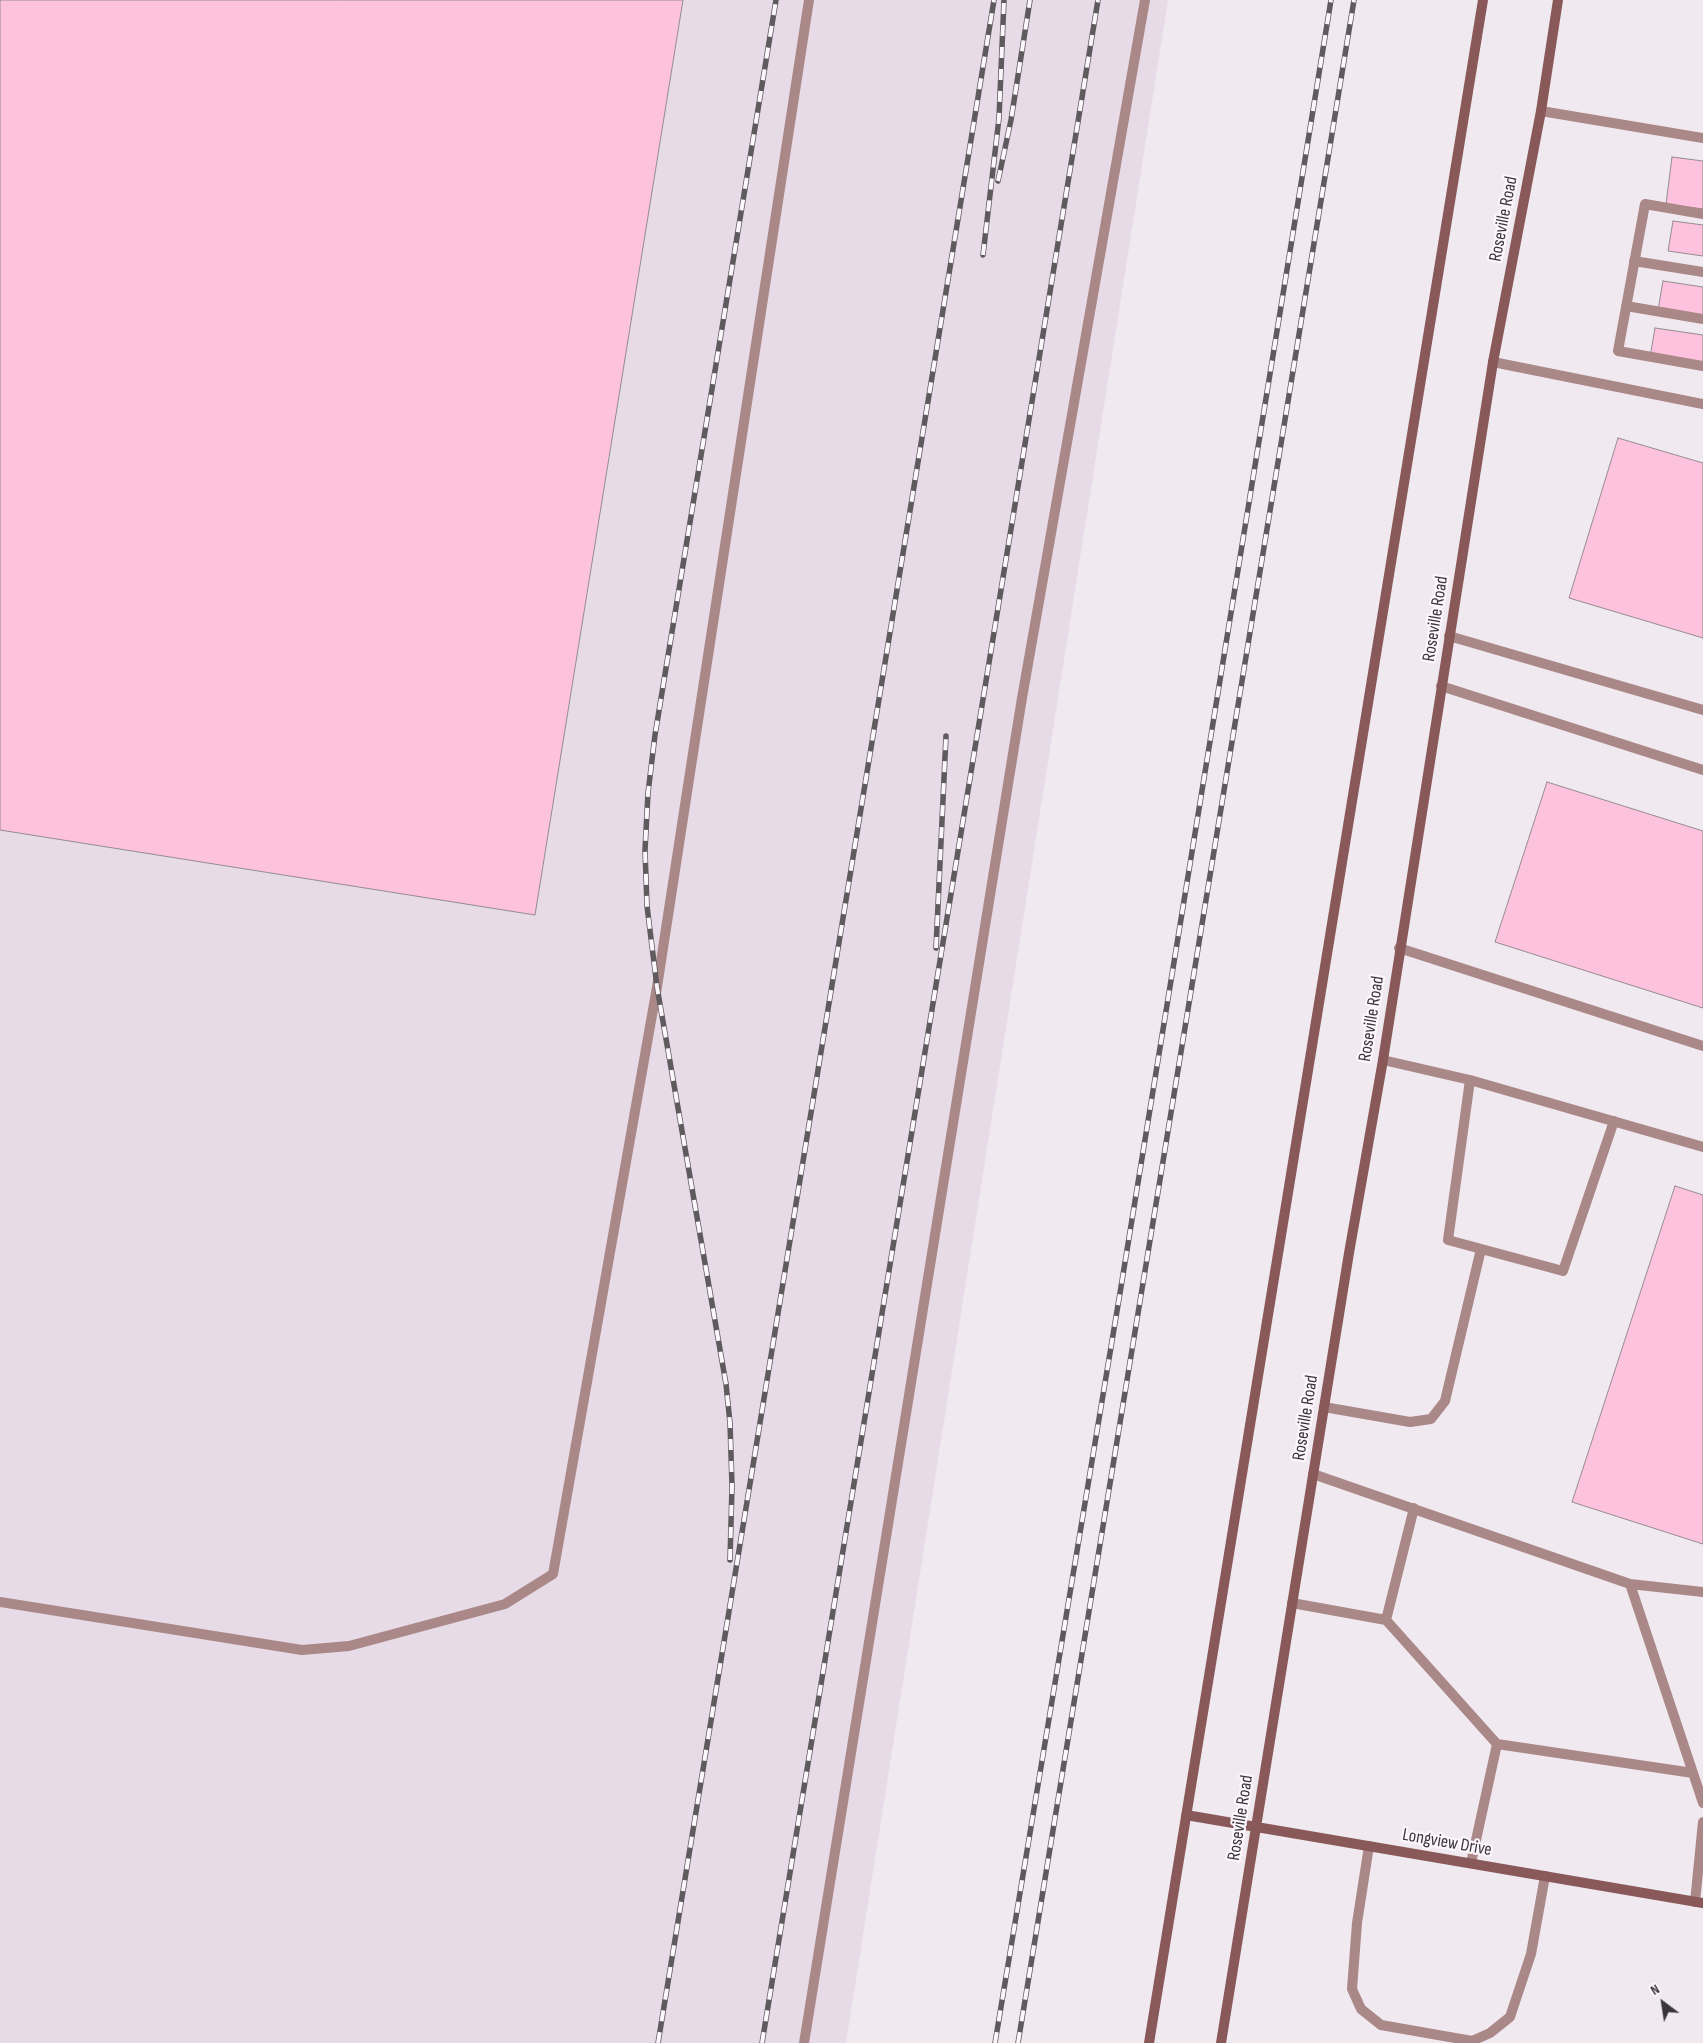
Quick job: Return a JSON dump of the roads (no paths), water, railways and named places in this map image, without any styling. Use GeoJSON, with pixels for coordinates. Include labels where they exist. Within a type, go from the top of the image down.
{"type":"FeatureCollection","features":[{"type":"Feature","properties":{"kind":"main road"},"geometry":{"type":"LineString","coordinates":[[1149,2043],[1483,0]]}},
{"type":"Feature","properties":{"kind":"main road","name":"Roseville Road"},"geometry":{"type":"LineString","coordinates":[[1221,2043],[1324,1407],[1383,1060],[1399,948],[1493,362],[1541,111],[1558,0]]}},
{"type":"Feature","properties":{"kind":"main road","name":"Longview Drive"},"geometry":{"type":"LineString","coordinates":[[1186,1815],[1699,1902]]}},
{"type":"Feature","properties":{"kind":"lane"},"geometry":{"type":"LineString","coordinates":[[0,1602],[302,1650],[349,1646],[505,1604],[553,1574],[657,987],[809,0]]}},
{"type":"Feature","properties":{"kind":"lane"},"geometry":{"type":"LineString","coordinates":[[804,2043],[1022,698],[1145,0]]}},
{"type":"Feature","properties":{"kind":"lane"},"geometry":{"type":"LineString","coordinates":[[1541,111],[1703,138]]}},
{"type":"Feature","properties":{"kind":"lane"},"geometry":{"type":"LineString","coordinates":[[1703,214],[1645,204],[1618,351],[1703,366]]}},
{"type":"Feature","properties":{"kind":"lane"},"geometry":{"type":"LineString","coordinates":[[1634,261],[1703,272]]}},
{"type":"Feature","properties":{"kind":"lane"},"geometry":{"type":"LineString","coordinates":[[1626,306],[1703,319]]}},
{"type":"Feature","properties":{"kind":"lane"},"geometry":{"type":"LineString","coordinates":[[1493,362],[1703,404]]}},
{"type":"Feature","properties":{"kind":"lane"},"geometry":{"type":"LineString","coordinates":[[1449,636],[1703,710]]}},
{"type":"Feature","properties":{"kind":"lane"},"geometry":{"type":"LineString","coordinates":[[1441,686],[1703,770]]}},
{"type":"Feature","properties":{"kind":"lane"},"geometry":{"type":"LineString","coordinates":[[1399,948],[1703,1046]]}},
{"type":"Feature","properties":{"kind":"lane"},"geometry":{"type":"LineString","coordinates":[[1383,1060],[1470,1080],[1703,1147]]}},
{"type":"Feature","properties":{"kind":"lane"},"geometry":{"type":"LineString","coordinates":[[1470,1080],[1448,1240],[1563,1271],[1614,1121]]}},
{"type":"Feature","properties":{"kind":"lane"},"geometry":{"type":"LineString","coordinates":[[1324,1407],[1410,1422],[1431,1419],[1445,1401],[1481,1249]]}},
{"type":"Feature","properties":{"kind":"lane"},"geometry":{"type":"LineString","coordinates":[[1313,1474],[1630,1584],[1703,1592]]}},
{"type":"Feature","properties":{"kind":"lane"},"geometry":{"type":"LineString","coordinates":[[1386,1620],[1414,1508]]}},
{"type":"Feature","properties":{"kind":"lane"},"geometry":{"type":"LineString","coordinates":[[1630,1584],[1703,1803]]}},
{"type":"Feature","properties":{"kind":"lane"},"geometry":{"type":"LineString","coordinates":[[1292,1603],[1386,1620],[1497,1744],[1693,1773]]}},
{"type":"Feature","properties":{"kind":"lane"},"geometry":{"type":"LineString","coordinates":[[1471,1863],[1497,1744]]}},
{"type":"Feature","properties":{"kind":"lane"},"geometry":{"type":"LineString","coordinates":[[1699,1902],[1703,1822]]}},
{"type":"Feature","properties":{"kind":"lane"},"geometry":{"type":"LineString","coordinates":[[1369,1846],[1357,1923],[1352,1989],[1361,2009],[1381,2025],[1463,2040],[1472,2041],[1490,2033],[1510,2017],[1531,1954],[1545,1876]]}},
{"type":"Feature","properties":{"kind":"railway"},"geometry":{"type":"LineString","coordinates":[[730,1560],[732,1486],[730,1423],[726,1384],[657,987],[647,906],[645,850],[648,793],[655,735],[776,0]]}},
{"type":"Feature","properties":{"kind":"railway"},"geometry":{"type":"LineString","coordinates":[[658,2043],[994,0]]}},
{"type":"Feature","properties":{"kind":"railway"},"geometry":{"type":"LineString","coordinates":[[983,255],[999,118],[1004,0]]}},
{"type":"Feature","properties":{"kind":"railway"},"geometry":{"type":"LineString","coordinates":[[998,181],[1011,120],[1030,0]]}},
{"type":"Feature","properties":{"kind":"railway"},"geometry":{"type":"LineString","coordinates":[[762,2043],[1098,0]]}},
{"type":"Feature","properties":{"kind":"railway"},"geometry":{"type":"LineString","coordinates":[[995,2043],[1120,1293],[1331,0]]}},
{"type":"Feature","properties":{"kind":"railway"},"geometry":{"type":"LineString","coordinates":[[1018,2043],[1354,0]]}},
{"type":"Feature","properties":{"kind":"railway"},"geometry":{"type":"LineString","coordinates":[[936,948],[946,736]]}}]}
